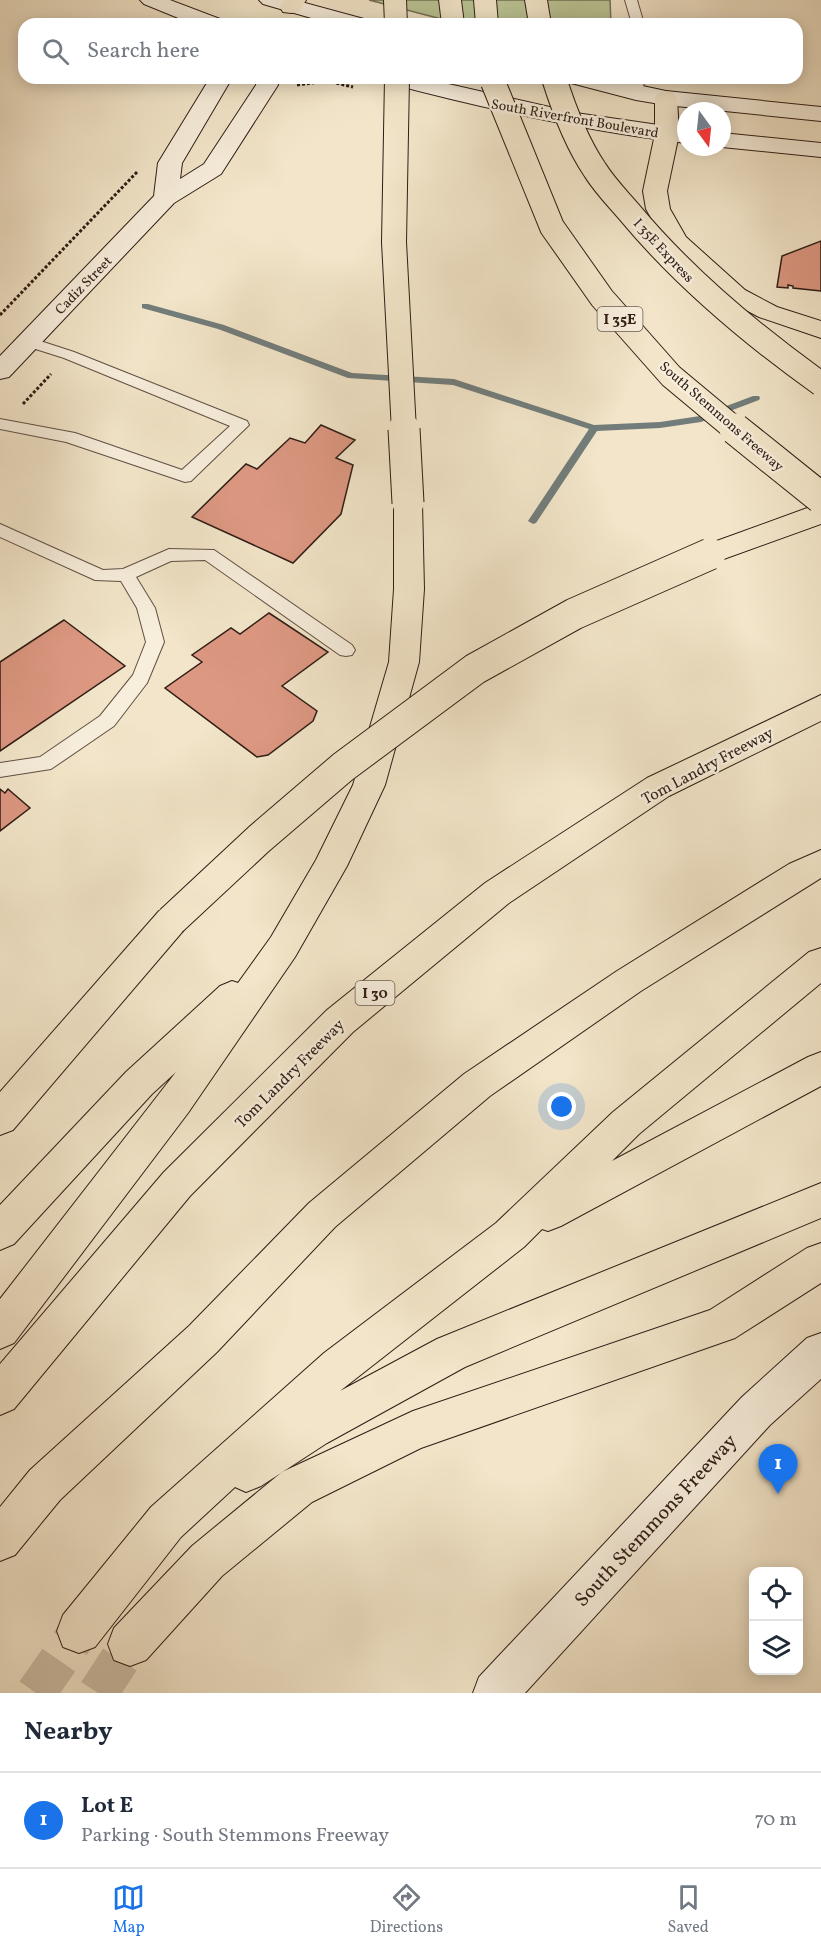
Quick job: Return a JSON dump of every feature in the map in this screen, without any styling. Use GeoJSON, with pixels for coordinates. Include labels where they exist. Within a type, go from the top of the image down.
{"type":"FeatureCollection","features":[{"type":"Feature","properties":{"kind":"highway"},"geometry":{"type":"LineString","coordinates":[[395,0],[396,18]]}},
{"type":"Feature","properties":{"kind":"highway"},"geometry":{"type":"LineString","coordinates":[[450,0],[452,18]]}},
{"type":"Feature","properties":{"kind":"highway"},"geometry":{"type":"LineString","coordinates":[[485,0],[486,18]]}},
{"type":"Feature","properties":{"kind":"highway"},"geometry":{"type":"LineString","coordinates":[[536,0],[539,18]]}},
{"type":"Feature","properties":{"kind":"highway"},"geometry":{"type":"LineString","coordinates":[[0,1330],[175,1102],[283,947],[330,866],[369,785],[404,662],[409,589],[408,503],[394,242],[397,84]]}},
{"type":"Feature","properties":{"kind":"highway","name":"South Stemmons Freeway"},"geometry":{"type":"LineString","coordinates":[[494,84],[516,145],[552,226],[602,298],[671,376],[807,489],[821,498]]}},
{"type":"Feature","properties":{"kind":"highway","name":"I 35E Express"},"geometry":{"type":"LineString","coordinates":[[556,84],[561,103],[592,167],[640,227],[703,292],[777,353],[821,384]]}},
{"type":"Feature","properties":{"kind":"highway"},"geometry":{"type":"LineString","coordinates":[[666,98],[677,135],[656,191],[658,209],[676,241],[736,295],[768,312],[821,330]]}},
{"type":"Feature","properties":{"kind":"highway"},"geometry":{"type":"LineString","coordinates":[[0,1119],[171,921],[259,839],[343,767],[475,669],[574,614],[710,554],[821,513]]}},
{"type":"Feature","properties":{"kind":"highway","name":"Tom Landry Freeway"},"geometry":{"type":"LineString","coordinates":[[0,1395],[177,1184],[340,1021],[497,894],[649,794],[821,706]]}},
{"type":"Feature","properties":{"kind":"highway"},"geometry":{"type":"LineString","coordinates":[[0,1539],[45,1485],[203,1339],[322,1215],[477,1085],[629,981],[821,862]]}},
{"type":"Feature","properties":{"kind":"highway"},"geometry":{"type":"LineString","coordinates":[[0,1232],[139,1083],[283,947]]}},
{"type":"Feature","properties":{"kind":"highway"},"geometry":{"type":"LineString","coordinates":[[79,1631],[166,1522],[338,1367],[510,1235],[626,1123],[821,962]]}},
{"type":"Feature","properties":{"kind":"highway"},"geometry":{"type":"LineString","coordinates":[[510,1235],[821,1068]]}},
{"type":"Feature","properties":{"kind":"highway"},"geometry":{"type":"LineString","coordinates":[[166,1522],[312,1429],[451,1353],[821,1200]]}},
{"type":"Feature","properties":{"kind":"highway"},"geometry":{"type":"LineString","coordinates":[[130,1644],[207,1561],[297,1487],[413,1431],[721,1325],[821,1261]]}},
{"type":"Feature","properties":{"kind":"main road"},"geometry":{"type":"LineString","coordinates":[[151,0],[197,18]]}},
{"type":"Feature","properties":{"kind":"main road"},"geometry":{"type":"LineString","coordinates":[[270,0],[289,10],[327,18]]}},
{"type":"Feature","properties":{"kind":"main road"},"geometry":{"type":"LineString","coordinates":[[166,198],[170,163],[217,84]]}},
{"type":"Feature","properties":{"kind":"main road","name":"Cadiz Street"},"geometry":{"type":"LineString","coordinates":[[0,371],[166,198],[213,169],[267,84]]}},
{"type":"Feature","properties":{"kind":"main road","name":"South Riverfront Boulevard"},"geometry":{"type":"LineString","coordinates":[[419,84],[499,106],[571,120],[677,135]]}},
{"type":"Feature","properties":{"kind":"main road"},"geometry":{"type":"LineString","coordinates":[[637,86],[666,98],[821,114]]}},
{"type":"Feature","properties":{"kind":"main road"},"geometry":{"type":"LineString","coordinates":[[731,141],[821,148]]}},
{"type":"Feature","properties":{"kind":"main road","name":"South Stemmons Freeway"},"geometry":{"type":"LineString","coordinates":[[495,1693],[756,1411],[821,1352]]}},
{"type":"Feature","properties":{"kind":"lane"},"geometry":{"type":"LineString","coordinates":[[631,0],[636,18]]}},
{"type":"Feature","properties":{"kind":"lane"},"geometry":{"type":"LineString","coordinates":[[2,424],[69,437],[185,477],[241,425],[69,355],[28,342]]}},
{"type":"Feature","properties":{"kind":"lane"},"geometry":{"type":"LineString","coordinates":[[0,530],[101,576],[126,575],[170,555],[208,554],[346,650]]}},
{"type":"Feature","properties":{"kind":"lane"},"geometry":{"type":"LineString","coordinates":[[0,770],[44,764],[107,721],[141,678],[154,642],[146,608],[126,575]]}},
{"type":"Feature","properties":{"kind":"path"},"geometry":{"type":"LineString","coordinates":[[0,315],[139,170]]}},
{"type":"Feature","properties":{"kind":"path"},"geometry":{"type":"LineString","coordinates":[[2,424],[69,355]]}},
{"type":"Feature","properties":{"kind":"green space"},"geometry":{"type":"Polygon","coordinates":[[[369,0],[610,0],[611,18],[437,18],[369,0]]]}},
{"type":"Feature","properties":{"kind":"building"},"geometry":{"type":"Polygon","coordinates":[[[821,241],[821,291],[793,288],[788,285],[788,288],[777,287],[782,256],[821,241]]]}},
{"type":"Feature","properties":{"kind":"building"},"geometry":{"type":"Polygon","coordinates":[[[321,425],[355,440],[336,458],[353,465],[341,514],[293,563],[192,517],[246,464],[257,469],[290,438],[305,443],[321,425]]]}},
{"type":"Feature","properties":{"kind":"building"},"geometry":{"type":"Polygon","coordinates":[[[269,613],[328,652],[282,686],[317,711],[313,721],[268,755],[257,757],[165,688],[202,662],[192,655],[231,628],[240,634],[269,613]]]}},
{"type":"Feature","properties":{"kind":"building"},"geometry":{"type":"Polygon","coordinates":[[[64,620],[125,666],[0,751],[0,662],[64,620]]]}},
{"type":"Feature","properties":{"kind":"building"},"geometry":{"type":"Polygon","coordinates":[[[0,789],[5,793],[8,789],[30,808],[0,831],[0,789]]]}},
{"type":"Feature","properties":{"kind":"waterway"},"geometry":{"type":"LineString","coordinates":[[145,306],[221,327],[351,376],[454,382],[594,428]]}},
{"type":"Feature","properties":{"kind":"waterway"},"geometry":{"type":"LineString","coordinates":[[594,428],[660,425],[701,419],[756,398]]}},
{"type":"Feature","properties":{"kind":"waterway"},"geometry":{"type":"LineString","coordinates":[[533,521],[594,428]]}},
{"type":"Feature","properties":{"kind":"tunnel"},"geometry":{"type":"LineString","coordinates":[[36,1693],[79,1631]]}},
{"type":"Feature","properties":{"kind":"tunnel"},"geometry":{"type":"LineString","coordinates":[[98,1693],[130,1644]]}},
{"type":"Feature","properties":{"kind":"place","name":"Lot E"},"geometry":{"type":"Point","coordinates":[778,1494]}}]}
